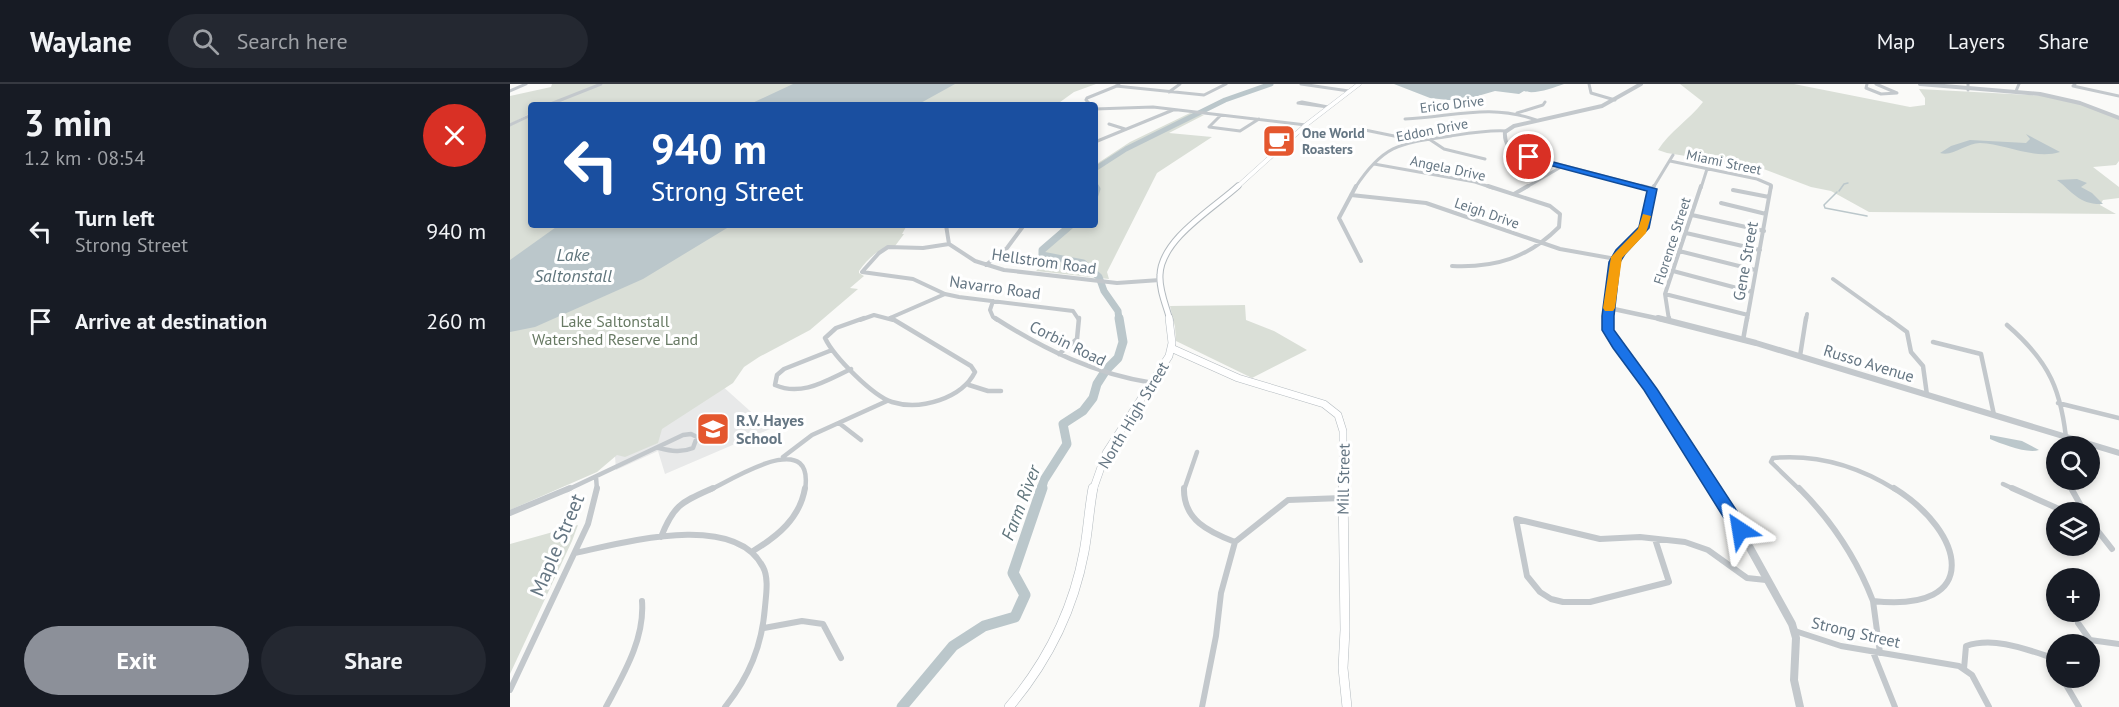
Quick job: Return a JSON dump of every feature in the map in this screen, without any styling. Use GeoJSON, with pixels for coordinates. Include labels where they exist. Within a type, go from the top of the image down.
{"type":"FeatureCollection","features":[{"type":"Feature","properties":{"kind":"main road"},"geometry":{"type":"LineString","coordinates":[[1160,280],[1163,260],[1174,243],[1306,125],[1359,84]]}},
{"type":"Feature","properties":{"kind":"main road","name":"North High Street"},"geometry":{"type":"LineString","coordinates":[[1009,707],[1045,662],[1059,636],[1079,581],[1092,490],[1099,471],[1111,447],[1153,383],[1172,348],[1172,326],[1160,280]]}},
{"type":"Feature","properties":{"kind":"main road","name":"Mill Street"},"geometry":{"type":"LineString","coordinates":[[1172,348],[1238,378],[1320,402],[1334,411],[1341,420],[1345,630],[1343,668],[1347,707]]}},
{"type":"Feature","properties":{"kind":"main road","name":"Mill Street"},"geometry":{"type":"LineString","coordinates":[[1169,356],[1188,356]]}},
{"type":"Feature","properties":{"kind":"street"},"geometry":{"type":"LineString","coordinates":[[510,91],[526,84]]}},
{"type":"Feature","properties":{"kind":"street"},"geometry":{"type":"LineString","coordinates":[[556,102],[601,84]]}},
{"type":"Feature","properties":{"kind":"street"},"geometry":{"type":"LineString","coordinates":[[1088,102],[1087,98],[1122,84]]}},
{"type":"Feature","properties":{"kind":"street"},"geometry":{"type":"LineString","coordinates":[[1170,92],[1180,84]]}},
{"type":"Feature","properties":{"kind":"street"},"geometry":{"type":"LineString","coordinates":[[1116,86],[1207,95],[1226,84]]}},
{"type":"Feature","properties":{"kind":"street"},"geometry":{"type":"LineString","coordinates":[[1301,84],[1349,91]]}},
{"type":"Feature","properties":{"kind":"street"},"geometry":{"type":"LineString","coordinates":[[1588,84],[1592,93],[1615,100]]}},
{"type":"Feature","properties":{"kind":"street"},"geometry":{"type":"LineString","coordinates":[[1641,84],[1600,107],[1517,125],[1506,131],[1505,139],[1510,150],[1561,166],[1652,189]]}},
{"type":"Feature","properties":{"kind":"street"},"geometry":{"type":"LineString","coordinates":[[1867,84],[1866,88],[1874,93],[1892,95],[1898,93],[1876,84]]}},
{"type":"Feature","properties":{"kind":"street"},"geometry":{"type":"LineString","coordinates":[[1920,84],[1968,90],[2016,92],[2078,102],[2119,118]]}},
{"type":"Feature","properties":{"kind":"street"},"geometry":{"type":"LineString","coordinates":[[1968,84],[1968,90]]}},
{"type":"Feature","properties":{"kind":"street"},"geometry":{"type":"LineString","coordinates":[[2016,92],[2019,84]]}},
{"type":"Feature","properties":{"kind":"street"},"geometry":{"type":"LineString","coordinates":[[2075,84],[2073,86],[2119,96]]}},
{"type":"Feature","properties":{"kind":"street"},"geometry":{"type":"LineString","coordinates":[[1302,102],[1328,107],[1300,104],[1298,103],[1302,102]]}},
{"type":"Feature","properties":{"kind":"street"},"geometry":{"type":"LineString","coordinates":[[1517,113],[1543,105],[1545,102]]}},
{"type":"Feature","properties":{"kind":"street"},"geometry":{"type":"LineString","coordinates":[[1098,109],[1131,106],[1306,125]]}},
{"type":"Feature","properties":{"kind":"street","name":"Erico Drive"},"geometry":{"type":"LineString","coordinates":[[1405,119],[1484,109],[1517,113],[1536,120]]}},
{"type":"Feature","properties":{"kind":"street"},"geometry":{"type":"LineString","coordinates":[[1098,140],[1175,110]]}},
{"type":"Feature","properties":{"kind":"street"},"geometry":{"type":"LineString","coordinates":[[510,125],[528,116]]}},
{"type":"Feature","properties":{"kind":"street"},"geometry":{"type":"LineString","coordinates":[[1220,116],[1209,127],[1240,130],[1260,119]]}},
{"type":"Feature","properties":{"kind":"street"},"geometry":{"type":"LineString","coordinates":[[1109,124],[1125,129]]}},
{"type":"Feature","properties":{"kind":"street"},"geometry":{"type":"LineString","coordinates":[[1360,129],[1399,137],[1408,142]]}},
{"type":"Feature","properties":{"kind":"street","name":"Eddon Drive"},"geometry":{"type":"LineString","coordinates":[[1361,261],[1339,220],[1359,178],[1390,149],[1408,142],[1488,130],[1506,131]]}},
{"type":"Feature","properties":{"kind":"street"},"geometry":{"type":"LineString","coordinates":[[1429,139],[1444,149],[1485,159]]}},
{"type":"Feature","properties":{"kind":"street"},"geometry":{"type":"LineString","coordinates":[[1616,259],[1644,228],[1652,189],[1673,155]]}},
{"type":"Feature","properties":{"kind":"street","name":"Miami Street"},"geometry":{"type":"LineString","coordinates":[[1670,161],[1764,181],[1771,187]]}},
{"type":"Feature","properties":{"kind":"street","name":"Angela Drive"},"geometry":{"type":"LineString","coordinates":[[1374,164],[1475,182],[1550,206],[1560,214],[1561,220],[1557,229],[1504,264],[1479,267],[1452,266]]}},
{"type":"Feature","properties":{"kind":"street"},"geometry":{"type":"LineString","coordinates":[[1514,195],[1561,166]]}},
{"type":"Feature","properties":{"kind":"street","name":"Florence Street"},"geometry":{"type":"LineString","coordinates":[[1670,321],[1665,294],[1707,169]]}},
{"type":"Feature","properties":{"kind":"street","name":"Gene Street"},"geometry":{"type":"LineString","coordinates":[[1743,340],[1771,187]]}},
{"type":"Feature","properties":{"kind":"street"},"geometry":{"type":"LineString","coordinates":[[1733,190],[1769,197]]}},
{"type":"Feature","properties":{"kind":"street","name":"Leigh Drive"},"geometry":{"type":"LineString","coordinates":[[1351,195],[1426,203],[1566,251],[1616,259]]}},
{"type":"Feature","properties":{"kind":"street"},"geometry":{"type":"LineString","coordinates":[[1721,203],[1766,214]]}},
{"type":"Feature","properties":{"kind":"street"},"geometry":{"type":"LineString","coordinates":[[1692,215],[1764,231]]}},
{"type":"Feature","properties":{"kind":"street"},"geometry":{"type":"LineString","coordinates":[[946,228],[949,244]]}},
{"type":"Feature","properties":{"kind":"street"},"geometry":{"type":"LineString","coordinates":[[986,265],[1007,248],[1022,228]]}},
{"type":"Feature","properties":{"kind":"street"},"geometry":{"type":"LineString","coordinates":[[1686,233],[1760,250]]}},
{"type":"Feature","properties":{"kind":"street","name":"Hellstrom Road"},"geometry":{"type":"LineString","coordinates":[[949,244],[964,256],[1004,270],[1111,282],[1160,280]]}},
{"type":"Feature","properties":{"kind":"street","name":"Navarro Road"},"geometry":{"type":"LineString","coordinates":[[949,244],[923,248],[887,248],[866,265],[863,273],[913,279],[945,294],[1061,309],[1077,314],[1077,339],[1059,354]]}},
{"type":"Feature","properties":{"kind":"street"},"geometry":{"type":"LineString","coordinates":[[1679,251],[1755,270]]}},
{"type":"Feature","properties":{"kind":"street","name":"Strong Street"},"geometry":{"type":"LineString","coordinates":[[1616,259],[1607,325],[1613,340],[1650,389],[1740,530],[1795,631],[1827,642],[1950,664],[1964,669]]}},
{"type":"Feature","properties":{"kind":"street"},"geometry":{"type":"LineString","coordinates":[[1673,271],[1752,292]]}},
{"type":"Feature","properties":{"kind":"street"},"geometry":{"type":"LineString","coordinates":[[1833,279],[1907,332],[1911,352],[1923,366],[1927,395]]}},
{"type":"Feature","properties":{"kind":"street"},"geometry":{"type":"LineString","coordinates":[[890,318],[945,294]]}},
{"type":"Feature","properties":{"kind":"street"},"geometry":{"type":"LineString","coordinates":[[1665,294],[1748,315]]}},
{"type":"Feature","properties":{"kind":"street","name":"Corbin Road"},"geometry":{"type":"LineString","coordinates":[[993,301],[990,310],[993,317],[1059,354],[1110,376],[1153,383]]}},
{"type":"Feature","properties":{"kind":"street","name":"Russo Avenue"},"geometry":{"type":"LineString","coordinates":[[1609,308],[1743,340],[2067,436]]}},
{"type":"Feature","properties":{"kind":"street"},"geometry":{"type":"LineString","coordinates":[[1800,356],[1807,314]]}},
{"type":"Feature","properties":{"kind":"street"},"geometry":{"type":"LineString","coordinates":[[884,315],[890,318],[971,366],[975,372],[969,385],[954,394],[926,403],[899,404],[887,401],[826,343],[825,338],[836,328],[864,317],[884,315]]}},
{"type":"Feature","properties":{"kind":"street"},"geometry":{"type":"LineString","coordinates":[[2007,325],[2028,344],[2046,366],[2067,436]]}},
{"type":"Feature","properties":{"kind":"street"},"geometry":{"type":"LineString","coordinates":[[1932,342],[1976,352],[1983,356],[1994,415]]}},
{"type":"Feature","properties":{"kind":"street"},"geometry":{"type":"LineString","coordinates":[[832,350],[784,369],[777,375],[776,385],[783,390],[804,389],[851,369]]}},
{"type":"Feature","properties":{"kind":"street"},"geometry":{"type":"LineString","coordinates":[[969,385],[988,391],[1001,391]]}},
{"type":"Feature","properties":{"kind":"street"},"geometry":{"type":"LineString","coordinates":[[661,537],[671,515],[686,500],[761,464],[783,457],[802,441],[887,401]]}},
{"type":"Feature","properties":{"kind":"street"},"geometry":{"type":"LineString","coordinates":[[2058,403],[2119,418]]}},
{"type":"Feature","properties":{"kind":"street"},"geometry":{"type":"LineString","coordinates":[[839,423],[861,440]]}},
{"type":"Feature","properties":{"kind":"street"},"geometry":{"type":"LineString","coordinates":[[510,513],[596,477],[683,435],[692,434],[697,437],[693,448],[686,451],[675,452],[659,448]]}},
{"type":"Feature","properties":{"kind":"street","name":"Russo Avenue"},"geometry":{"type":"LineString","coordinates":[[2100,447],[2119,453]]}},
{"type":"Feature","properties":{"kind":"street"},"geometry":{"type":"LineString","coordinates":[[1197,452],[1184,489],[1186,509],[1194,521],[1215,534],[1236,542]]}},
{"type":"Feature","properties":{"kind":"street"},"geometry":{"type":"LineString","coordinates":[[753,551],[789,525],[804,495],[808,478],[806,468],[798,461],[783,457]]}},
{"type":"Feature","properties":{"kind":"street"},"geometry":{"type":"LineString","coordinates":[[1873,601],[1900,603],[1922,600],[1931,598],[1943,588],[1949,577],[1952,562],[1948,546],[1936,524],[1904,495],[1857,470],[1812,458],[1772,459],[1774,465],[1810,497],[1841,534],[1859,566],[1873,601],[1877,652],[1895,707]]}},
{"type":"Feature","properties":{"kind":"street","name":"Maple Street"},"geometry":{"type":"LineString","coordinates":[[510,690],[575,554],[593,509],[598,484],[596,477]]}},
{"type":"Feature","properties":{"kind":"street"},"geometry":{"type":"LineString","coordinates":[[2003,484],[2046,503]]}},
{"type":"Feature","properties":{"kind":"street"},"geometry":{"type":"LineString","coordinates":[[1202,707],[1216,636],[1221,593],[1236,542],[1260,520],[1288,500],[1342,498]]}},
{"type":"Feature","properties":{"kind":"street"},"geometry":{"type":"LineString","coordinates":[[1655,539],[1670,578],[1669,582],[1598,601],[1570,604],[1546,596],[1530,582],[1524,569],[1516,519],[1600,539],[1640,537],[1655,539],[1685,543],[1708,550],[1747,578],[1766,579]]}},
{"type":"Feature","properties":{"kind":"street"},"geometry":{"type":"LineString","coordinates":[[2100,534],[2112,549]]}},
{"type":"Feature","properties":{"kind":"street"},"geometry":{"type":"LineString","coordinates":[[575,554],[661,537],[711,536],[737,543],[753,551],[762,565],[766,582],[764,628],[754,661],[742,687],[725,707]]}},
{"type":"Feature","properties":{"kind":"street"},"geometry":{"type":"LineString","coordinates":[[606,707],[625,671],[645,613],[642,601]]}},
{"type":"Feature","properties":{"kind":"street"},"geometry":{"type":"LineString","coordinates":[[764,628],[802,621],[815,621],[823,624],[841,658]]}},
{"type":"Feature","properties":{"kind":"street"},"geometry":{"type":"LineString","coordinates":[[2078,623],[2086,634]]}},
{"type":"Feature","properties":{"kind":"street"},"geometry":{"type":"LineString","coordinates":[[1795,631],[1794,680],[1800,707]]}},
{"type":"Feature","properties":{"kind":"street"},"geometry":{"type":"LineString","coordinates":[[2100,641],[2119,644]]}},
{"type":"Feature","properties":{"kind":"street"},"geometry":{"type":"LineString","coordinates":[[1989,707],[1972,675],[1964,669],[1966,646],[1982,642],[2046,657]]}},
{"type":"Feature","properties":{"kind":"street"},"geometry":{"type":"LineString","coordinates":[[2068,688],[2079,707]]}},
{"type":"Feature","properties":{"kind":"shaded area","name":"R.V. Hayes School"},"geometry":{"type":"Polygon","coordinates":[[[720,384],[770,429],[665,474],[658,451],[616,470],[615,456],[720,384]]]}},
{"type":"Feature","properties":{"kind":"green space"},"geometry":{"type":"Polygon","coordinates":[[[552,84],[599,84],[554,102],[528,102],[528,115],[510,124],[510,96],[551,87],[552,84]]]}},
{"type":"Feature","properties":{"kind":"green space"},"geometry":{"type":"Polygon","coordinates":[[[603,84],[1096,84],[1074,92],[1060,102],[558,102],[603,84]]]}},
{"type":"Feature","properties":{"kind":"green space"},"geometry":{"type":"Polygon","coordinates":[[[1680,84],[1794,84],[1910,107],[1925,105],[1925,98],[1919,89],[2048,96],[2078,103],[2119,119],[2119,161],[2116,165],[2093,167],[2119,187],[2119,198],[2103,200],[2100,205],[2116,214],[1869,212],[1831,191],[1811,187],[1761,168],[1667,153],[1658,150],[1703,102],[1680,84]]]}},
{"type":"Feature","properties":{"kind":"green space"},"geometry":{"type":"Polygon","coordinates":[[[1190,113],[1204,115],[1169,133],[1212,137],[1157,173],[1107,272],[1109,279],[1036,271],[1046,261],[1040,255],[1043,246],[1063,228],[1098,228],[1098,163],[1130,142],[1190,113]]]}},
{"type":"Feature","properties":{"kind":"green space","name":"Lake Saltonstall Watershed Reserve Land"},"geometry":{"type":"Polygon","coordinates":[[[528,117],[528,228],[905,228],[902,234],[904,234],[895,246],[884,248],[870,258],[859,271],[864,276],[850,288],[858,289],[810,330],[744,367],[733,383],[662,429],[658,443],[625,457],[617,455],[597,472],[510,510],[510,126],[528,117]]]}},
{"type":"Feature","properties":{"kind":"green space"},"geometry":{"type":"Polygon","coordinates":[[[1245,305],[1246,320],[1274,331],[1307,350],[1252,378],[1176,341],[1170,306],[1245,305]]]}},
{"type":"Feature","properties":{"kind":"green space"},"geometry":{"type":"Polygon","coordinates":[[[578,525],[572,541],[510,674],[510,544],[578,525]]]}},
{"type":"Feature","properties":{"kind":"water"},"geometry":{"type":"Polygon","coordinates":[[[793,84],[955,84],[922,102],[754,102],[793,84]]]}},
{"type":"Feature","properties":{"kind":"water"},"geometry":{"type":"Polygon","coordinates":[[[1394,84],[1564,84],[1538,92],[1524,91],[1519,94],[1495,91],[1464,100],[1448,100],[1430,98],[1394,84]]]}},
{"type":"Feature","properties":{"kind":"water"},"geometry":{"type":"Polygon","coordinates":[[[2026,134],[2060,152],[2031,153],[1980,143],[1950,153],[1940,153],[1951,146],[1970,140],[2026,143],[2030,139],[2026,134]]]}},
{"type":"Feature","properties":{"kind":"water"},"geometry":{"type":"Polygon","coordinates":[[[2077,179],[2087,183],[2081,187],[2092,193],[2103,204],[2082,200],[2057,180],[2077,179]]]}},
{"type":"Feature","properties":{"kind":"water","name":"Lake Saltonstall"},"geometry":{"type":"Polygon","coordinates":[[[555,228],[727,228],[643,279],[535,327],[510,332],[510,260],[555,228]]]}},
{"type":"Feature","properties":{"kind":"water"},"geometry":{"type":"Polygon","coordinates":[[[1990,435],[2022,441],[2039,450],[2028,451],[2015,448],[1990,439],[1990,435]]]}},
{"type":"Feature","properties":{"kind":"waterway","name":"Farm River"},"geometry":{"type":"LineString","coordinates":[[1098,167],[1126,149],[1225,100],[1271,84]]}},
{"type":"Feature","properties":{"kind":"waterway"},"geometry":{"type":"LineString","coordinates":[[1839,191],[1844,184],[1848,183]]}},
{"type":"Feature","properties":{"kind":"waterway"},"geometry":{"type":"LineString","coordinates":[[1837,192],[1824,205],[1825,208],[1867,216]]}},
{"type":"Feature","properties":{"kind":"waterway","name":"Farm River"},"geometry":{"type":"LineString","coordinates":[[1068,228],[1042,250],[1042,255],[1083,263],[1099,277],[1104,291],[1118,311],[1119,320]]}},
{"type":"Feature","properties":{"kind":"waterway","name":"Farm River"},"geometry":{"type":"LineString","coordinates":[[1041,490],[1044,480],[1067,444],[1063,424],[1083,411],[1093,398],[1097,384],[1106,370],[1118,358],[1123,342],[1119,318]]}},
{"type":"Feature","properties":{"kind":"waterway","name":"Farm River"},"geometry":{"type":"LineString","coordinates":[[902,707],[953,646],[984,626],[1015,617],[1025,595],[1013,573],[1042,488]]}},
{"type":"Feature","properties":{"kind":"slow traffic"},"geometry":{"type":"LineString","coordinates":[[1609,308],[1612,273],[1617,257],[1644,228],[1646,216]]}},
{"type":"Feature","properties":{"kind":"place","name":"One World Roasters"},"geometry":{"type":"Point","coordinates":[1279,141]}},
{"type":"Feature","properties":{"kind":"place","name":"R.V. Hayes School"},"geometry":{"type":"Point","coordinates":[713,429]}},
{"type":"Feature","properties":{"kind":"route"},"geometry":{"type":"LineString","coordinates":[[1529,157],[1652,189],[1644,228],[1620,252],[1615,262],[1608,330],[1650,389],[1740,530]]}}]}
